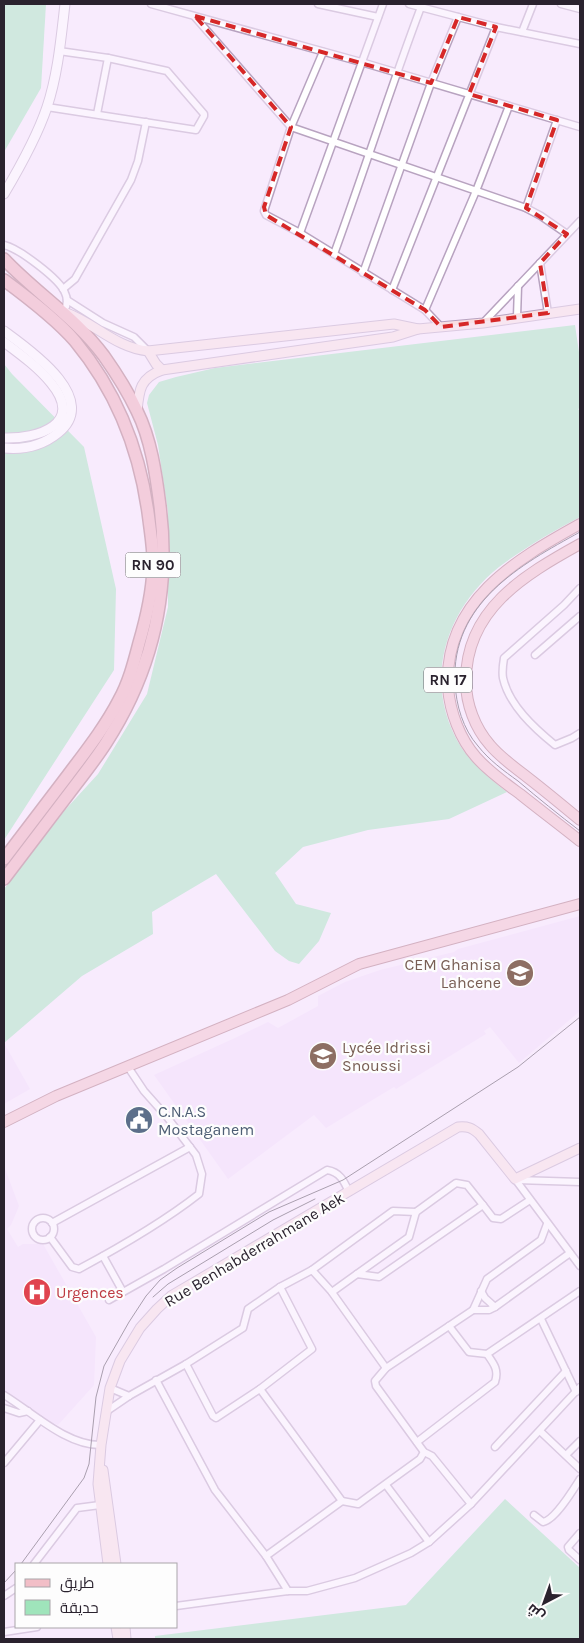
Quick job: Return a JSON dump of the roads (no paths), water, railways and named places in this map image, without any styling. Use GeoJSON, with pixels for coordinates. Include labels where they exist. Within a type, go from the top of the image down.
{"type":"FeatureCollection","features":[{"type":"Feature","properties":{"kind":"highway","name":"RN 90"},"geometry":{"type":"LineString","coordinates":[[4,259],[15,271],[65,312],[84,331],[103,356],[137,411],[146,436],[157,481],[163,527],[162,583],[155,635],[127,706],[106,744],[4,879]]}},
{"type":"Feature","properties":{"kind":"highway","name":"RN 90"},"geometry":{"type":"LineString","coordinates":[[4,280],[34,303],[74,340],[96,369],[112,396],[126,424],[146,489],[153,568],[143,631],[134,665],[120,699],[103,728],[4,859]]}},
{"type":"Feature","properties":{"kind":"main road"},"geometry":{"type":"LineString","coordinates":[[137,411],[139,394],[144,381],[149,375],[162,370],[393,337],[418,329],[484,323],[580,309]]}},
{"type":"Feature","properties":{"kind":"main road"},"geometry":{"type":"LineString","coordinates":[[65,312],[120,343],[139,350],[148,351],[394,324],[418,329]]}},
{"type":"Feature","properties":{"kind":"main road"},"geometry":{"type":"LineString","coordinates":[[148,351],[162,370]]}},
{"type":"Feature","properties":{"kind":"main road","name":"RN 17"},"geometry":{"type":"LineString","coordinates":[[580,524],[519,561],[483,591],[467,612],[457,631],[450,654],[448,678],[450,700],[455,720],[466,743],[475,756],[497,777],[580,841]]}},
{"type":"Feature","properties":{"kind":"main road","name":"RN 17"},"geometry":{"type":"LineString","coordinates":[[580,544],[523,579],[502,596],[492,608],[472,640],[466,662],[466,687],[470,709],[481,733],[489,744],[509,763],[580,820]]}},
{"type":"Feature","properties":{"kind":"main road"},"geometry":{"type":"LineString","coordinates":[[4,1122],[56,1096],[288,1000],[359,964],[580,904]]}},
{"type":"Feature","properties":{"kind":"main road","name":"Rue Benhabderrahmane Aek"},"geometry":{"type":"LineString","coordinates":[[108,1563],[98,1484],[101,1446],[110,1388],[120,1362],[140,1328],[157,1309],[171,1296],[350,1192],[452,1130],[465,1126],[472,1128],[479,1134],[515,1180]]}},
{"type":"Feature","properties":{"kind":"main road"},"geometry":{"type":"LineString","coordinates":[[515,1180],[580,1148]]}},
{"type":"Feature","properties":{"kind":"main road","name":"Rue Benhabderrahmane Aek"},"geometry":{"type":"LineString","coordinates":[[100,1455],[116,1563]]}},
{"type":"Feature","properties":{"kind":"street"},"geometry":{"type":"LineString","coordinates":[[4,194],[47,107],[59,52],[65,4]]}},
{"type":"Feature","properties":{"kind":"street"},"geometry":{"type":"LineString","coordinates":[[151,4],[361,62],[580,127]]}},
{"type":"Feature","properties":{"kind":"street"},"geometry":{"type":"LineString","coordinates":[[318,4],[378,17]]}},
{"type":"Feature","properties":{"kind":"street"},"geometry":{"type":"LineString","coordinates":[[300,233],[382,4]]}},
{"type":"Feature","properties":{"kind":"street"},"geometry":{"type":"LineString","coordinates":[[409,4],[496,27],[580,44]]}},
{"type":"Feature","properties":{"kind":"street"},"geometry":{"type":"LineString","coordinates":[[522,32],[533,4]]}},
{"type":"Feature","properties":{"kind":"street"},"geometry":{"type":"LineString","coordinates":[[561,4],[580,10]]}},
{"type":"Feature","properties":{"kind":"street"},"geometry":{"type":"LineString","coordinates":[[334,254],[370,154],[396,73],[421,7]]}},
{"type":"Feature","properties":{"kind":"street"},"geometry":{"type":"LineString","coordinates":[[195,16],[291,127],[526,208],[567,234]]}},
{"type":"Feature","properties":{"kind":"street"},"geometry":{"type":"LineString","coordinates":[[363,273],[431,83],[458,17]]}},
{"type":"Feature","properties":{"kind":"street"},"geometry":{"type":"LineString","coordinates":[[392,290],[496,27]]}},
{"type":"Feature","properties":{"kind":"street"},"geometry":{"type":"LineString","coordinates":[[47,107],[196,130],[204,114],[167,70],[108,58],[59,52]]}},
{"type":"Feature","properties":{"kind":"street"},"geometry":{"type":"LineString","coordinates":[[323,52],[291,127],[264,211],[266,215],[300,233],[425,310],[441,327]]}},
{"type":"Feature","properties":{"kind":"street"},"geometry":{"type":"LineString","coordinates":[[97,114],[108,58]]}},
{"type":"Feature","properties":{"kind":"street"},"geometry":{"type":"LineString","coordinates":[[425,310],[510,106]]}},
{"type":"Feature","properties":{"kind":"street"},"geometry":{"type":"LineString","coordinates":[[526,208],[557,120]]}},
{"type":"Feature","properties":{"kind":"street"},"geometry":{"type":"LineString","coordinates":[[63,289],[75,279],[131,180],[138,161],[146,122]]}},
{"type":"Feature","properties":{"kind":"street"},"geometry":{"type":"LineString","coordinates":[[484,323],[580,221]]}},
{"type":"Feature","properties":{"kind":"street"},"geometry":{"type":"LineString","coordinates":[[4,245],[24,255],[54,279],[63,289],[67,300],[65,312]]}},
{"type":"Feature","properties":{"kind":"street"},"geometry":{"type":"LineString","coordinates":[[540,263],[548,313]]}},
{"type":"Feature","properties":{"kind":"street"},"geometry":{"type":"LineString","coordinates":[[516,317],[518,286]]}},
{"type":"Feature","properties":{"kind":"street"},"geometry":{"type":"LineString","coordinates":[[67,300],[103,323],[134,337],[148,351]]}},
{"type":"Feature","properties":{"kind":"street"},"geometry":{"type":"LineString","coordinates":[[4,331],[57,376],[68,392],[72,407],[71,417],[61,431],[49,440],[19,449],[4,448]]}},
{"type":"Feature","properties":{"kind":"street"},"geometry":{"type":"LineString","coordinates":[[4,342],[39,370],[52,384],[62,402],[60,420],[50,429],[20,438],[4,438]]}},
{"type":"Feature","properties":{"kind":"street"},"geometry":{"type":"LineString","coordinates":[[580,588],[564,605],[504,658],[502,676],[509,696],[539,732],[555,745],[580,733]]}},
{"type":"Feature","properties":{"kind":"street"},"geometry":{"type":"LineString","coordinates":[[534,655],[580,616]]}},
{"type":"Feature","properties":{"kind":"street"},"geometry":{"type":"LineString","coordinates":[[50,1237],[72,1267],[79,1269],[179,1210],[199,1194],[202,1174],[196,1155],[144,1091],[128,1067]]}},
{"type":"Feature","properties":{"kind":"street"},"geometry":{"type":"LineString","coordinates":[[52,1223],[190,1147]]}},
{"type":"Feature","properties":{"kind":"street"},"geometry":{"type":"LineString","coordinates":[[109,1300],[327,1170],[339,1174],[350,1192]]}},
{"type":"Feature","properties":{"kind":"street"},"geometry":{"type":"LineString","coordinates":[[515,1180],[580,1182]]}},
{"type":"Feature","properties":{"kind":"street"},"geometry":{"type":"LineString","coordinates":[[515,1180],[580,1266]]}},
{"type":"Feature","properties":{"kind":"street"},"geometry":{"type":"LineString","coordinates":[[332,1292],[409,1237],[416,1212],[456,1183],[467,1185],[493,1218],[501,1220],[530,1200]]}},
{"type":"Feature","properties":{"kind":"street"},"geometry":{"type":"LineString","coordinates":[[357,1274],[379,1277],[483,1205]]}},
{"type":"Feature","properties":{"kind":"street"},"geometry":{"type":"LineString","coordinates":[[107,1411],[243,1328],[248,1309],[280,1287],[312,1270],[393,1211],[416,1212]]}},
{"type":"Feature","properties":{"kind":"street"},"geometry":{"type":"LineString","coordinates":[[43,1217],[52,1223],[54,1230],[50,1237],[44,1240],[37,1238],[32,1233],[32,1225],[36,1220],[43,1217]]}},
{"type":"Feature","properties":{"kind":"street"},"geometry":{"type":"LineString","coordinates":[[471,1504],[432,1456],[424,1452],[376,1386],[375,1381],[386,1368],[473,1310],[487,1280],[541,1240],[547,1224]]}},
{"type":"Feature","properties":{"kind":"street"},"geometry":{"type":"LineString","coordinates":[[473,1310],[489,1310],[495,1307],[570,1253]]}},
{"type":"Feature","properties":{"kind":"street"},"geometry":{"type":"LineString","coordinates":[[103,1256],[124,1292]]}},
{"type":"Feature","properties":{"kind":"street"},"geometry":{"type":"LineString","coordinates":[[312,1270],[332,1292],[386,1368]]}},
{"type":"Feature","properties":{"kind":"street"},"geometry":{"type":"LineString","coordinates":[[186,1364],[213,1416],[216,1418],[260,1389],[312,1349],[280,1287]]}},
{"type":"Feature","properties":{"kind":"street"},"geometry":{"type":"LineString","coordinates":[[481,1291],[485,1298],[495,1307]]}},
{"type":"Feature","properties":{"kind":"street"},"geometry":{"type":"LineString","coordinates":[[449,1326],[469,1352],[487,1354],[580,1291]]}},
{"type":"Feature","properties":{"kind":"street"},"geometry":{"type":"LineString","coordinates":[[178,1606],[288,1591],[306,1591],[355,1578],[430,1542],[471,1504],[578,1389],[566,1371],[541,1319]]}},
{"type":"Feature","properties":{"kind":"street"},"geometry":{"type":"LineString","coordinates":[[417,1442],[495,1382],[497,1376],[496,1368],[487,1354]]}},
{"type":"Feature","properties":{"kind":"street"},"geometry":{"type":"LineString","coordinates":[[496,1446],[566,1371]]}},
{"type":"Feature","properties":{"kind":"street"},"geometry":{"type":"LineString","coordinates":[[156,1380],[215,1490],[266,1556],[288,1591]]}},
{"type":"Feature","properties":{"kind":"street"},"geometry":{"type":"LineString","coordinates":[[110,1388],[129,1396]]}},
{"type":"Feature","properties":{"kind":"street"},"geometry":{"type":"LineString","coordinates":[[260,1389],[342,1501],[358,1504],[386,1485],[420,1458],[424,1452]]}},
{"type":"Feature","properties":{"kind":"street"},"geometry":{"type":"LineString","coordinates":[[4,1395],[40,1420],[75,1440],[101,1446]]}},
{"type":"Feature","properties":{"kind":"street"},"geometry":{"type":"LineString","coordinates":[[4,1408],[19,1413],[28,1411]]}},
{"type":"Feature","properties":{"kind":"street"},"geometry":{"type":"LineString","coordinates":[[4,1463],[40,1420]]}},
{"type":"Feature","properties":{"kind":"street"},"geometry":{"type":"LineString","coordinates":[[540,1430],[580,1469]]}},
{"type":"Feature","properties":{"kind":"street"},"geometry":{"type":"LineString","coordinates":[[566,1455],[580,1440]]}},
{"type":"Feature","properties":{"kind":"street"},"geometry":{"type":"LineString","coordinates":[[534,1515],[542,1522],[548,1520],[568,1498],[580,1479]]}},
{"type":"Feature","properties":{"kind":"street"},"geometry":{"type":"LineString","coordinates":[[386,1485],[430,1542]]}},
{"type":"Feature","properties":{"kind":"street"},"geometry":{"type":"LineString","coordinates":[[266,1556],[342,1501]]}},
{"type":"Feature","properties":{"kind":"street"},"geometry":{"type":"LineString","coordinates":[[35,1563],[77,1508],[100,1505]]}},
{"type":"Feature","properties":{"kind":"street"},"geometry":{"type":"LineString","coordinates":[[580,1533],[568,1547],[580,1560]]}},
{"type":"Feature","properties":{"kind":"street"},"geometry":{"type":"LineString","coordinates":[[4,1596],[15,1589]]}},
{"type":"Feature","properties":{"kind":"street"},"geometry":{"type":"LineString","coordinates":[[4,1632],[30,1628]]}},
{"type":"Feature","properties":{"kind":"tram line"},"geometry":{"type":"LineString","coordinates":[[580,532],[513,573],[477,609],[464,630],[457,655],[455,683],[457,700],[464,724],[482,751],[580,831]]}},
{"type":"Feature","properties":{"kind":"tram line"},"geometry":{"type":"LineString","coordinates":[[22,1563],[84,1478],[89,1464],[96,1397],[104,1366],[129,1322],[146,1296],[160,1280],[269,1212],[343,1180],[518,1067],[580,1017]]}},
{"type":"Feature","properties":{"kind":"tram line"},"geometry":{"type":"LineString","coordinates":[[153,1297],[168,1284],[273,1220],[315,1199]]}},
{"type":"Feature","properties":{"kind":"tram line"},"geometry":{"type":"LineString","coordinates":[[4,1583],[15,1571]]}},
{"type":"Feature","properties":{"kind":"place","name":"CEM Ghanisa Lahcene"},"geometry":{"type":"Point","coordinates":[520,973]}},
{"type":"Feature","properties":{"kind":"place","name":"Lycée Idrissi Snoussi"},"geometry":{"type":"Point","coordinates":[323,1056]}},
{"type":"Feature","properties":{"kind":"place","name":"C.N.A.S Mostaganem"},"geometry":{"type":"Point","coordinates":[139,1120]}},
{"type":"Feature","properties":{"kind":"place","name":"Urgences"},"geometry":{"type":"Point","coordinates":[37,1292]}}]}
